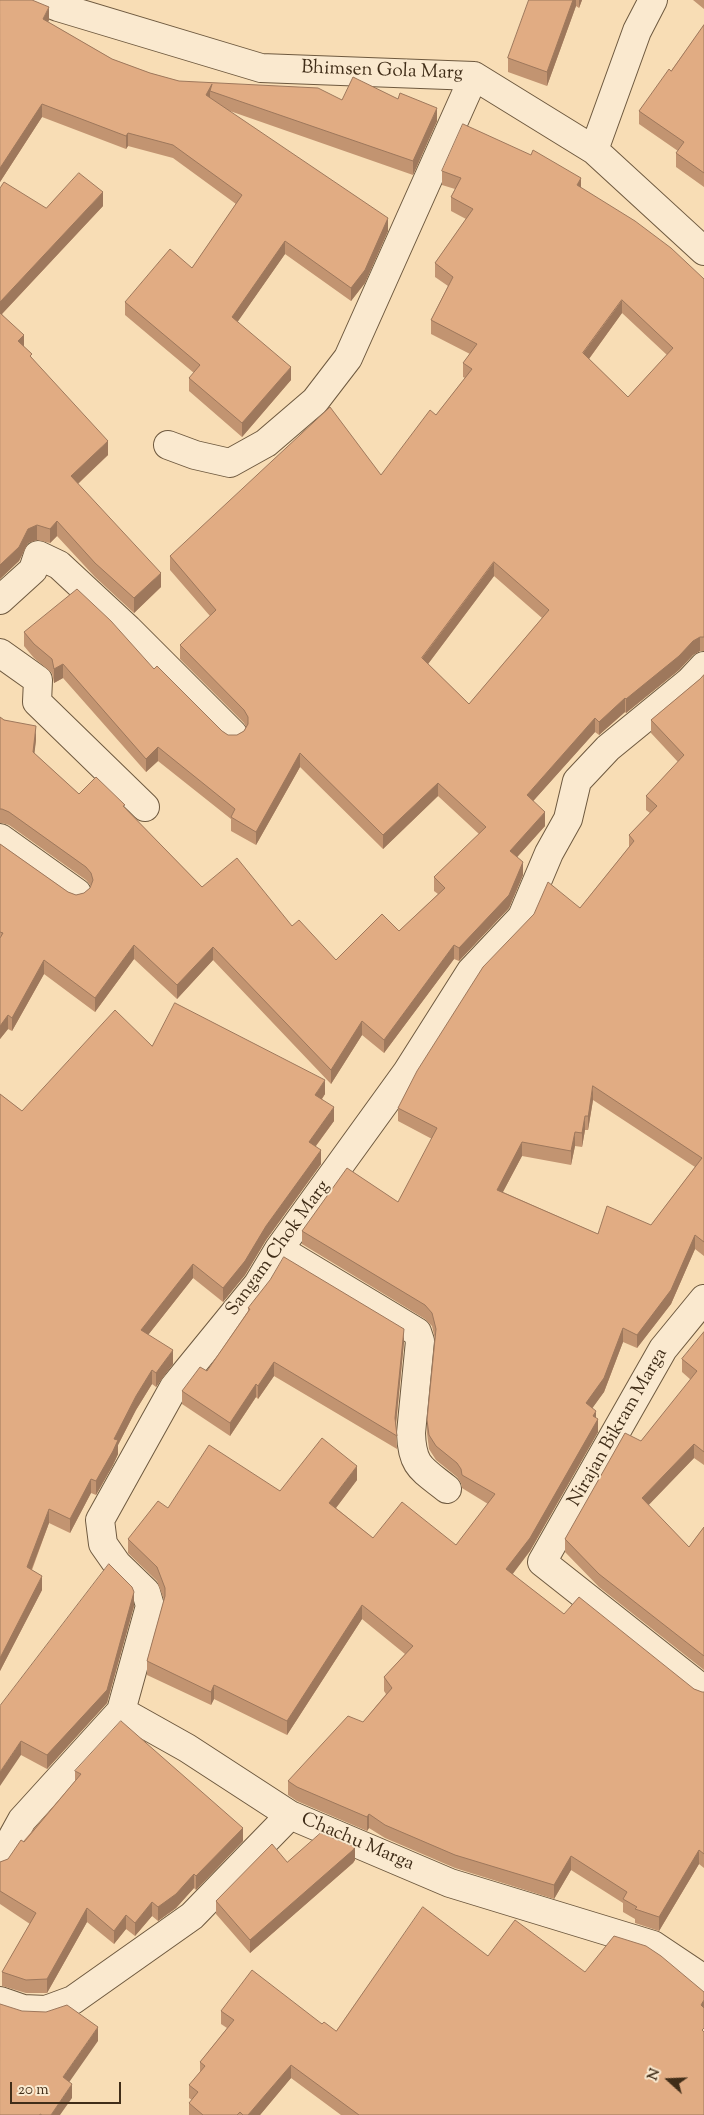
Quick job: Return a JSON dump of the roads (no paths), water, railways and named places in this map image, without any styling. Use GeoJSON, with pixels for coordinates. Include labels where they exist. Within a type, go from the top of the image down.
{"type":"FeatureCollection","features":[{"type":"Feature","properties":{"kind":"street"},"geometry":{"type":"LineString","coordinates":[[594,150],[637,31],[652,0]]}},
{"type":"Feature","properties":{"kind":"street","name":"Bhimsen Gola Marg"},"geometry":{"type":"LineString","coordinates":[[53,2],[261,68],[474,76],[594,150],[704,251]]}},
{"type":"Feature","properties":{"kind":"street"},"geometry":{"type":"LineString","coordinates":[[168,444],[195,456],[230,463],[266,443],[315,401],[348,358],[474,76]]}},
{"type":"Feature","properties":{"kind":"street"},"geometry":{"type":"LineString","coordinates":[[0,600],[33,570],[38,556],[59,565],[128,629],[234,734]]}},
{"type":"Feature","properties":{"kind":"street"},"geometry":{"type":"LineString","coordinates":[[0,653],[38,680],[37,702],[145,807]]}},
{"type":"Feature","properties":{"kind":"street","name":"Sangam Chok Marg"},"geometry":{"type":"LineString","coordinates":[[0,1860],[22,1820],[121,1711],[150,1606],[146,1592],[116,1564],[103,1544],[100,1520],[174,1387],[258,1284],[279,1249],[407,1072],[471,971],[522,917],[549,853],[568,819],[576,781],[608,748],[690,681],[704,666]]}},
{"type":"Feature","properties":{"kind":"street"},"geometry":{"type":"LineString","coordinates":[[0,838],[77,893]]}},
{"type":"Feature","properties":{"kind":"street"},"geometry":{"type":"LineString","coordinates":[[279,1249],[417,1332],[420,1341],[411,1433],[412,1448],[416,1464],[447,1489]]}},
{"type":"Feature","properties":{"kind":"street","name":"Nirajan Bikram Marga"},"geometry":{"type":"LineString","coordinates":[[704,1299],[664,1349],[542,1562],[704,1690]]}},
{"type":"Feature","properties":{"kind":"street"},"geometry":{"type":"LineString","coordinates":[[121,1711],[187,1748],[290,1815]]}},
{"type":"Feature","properties":{"kind":"street","name":"Chachu Marga"},"geometry":{"type":"LineString","coordinates":[[0,2000],[23,2009],[46,2010],[73,2000],[192,1916],[290,1815],[450,1883],[653,1945],[704,1979]]}}]}
